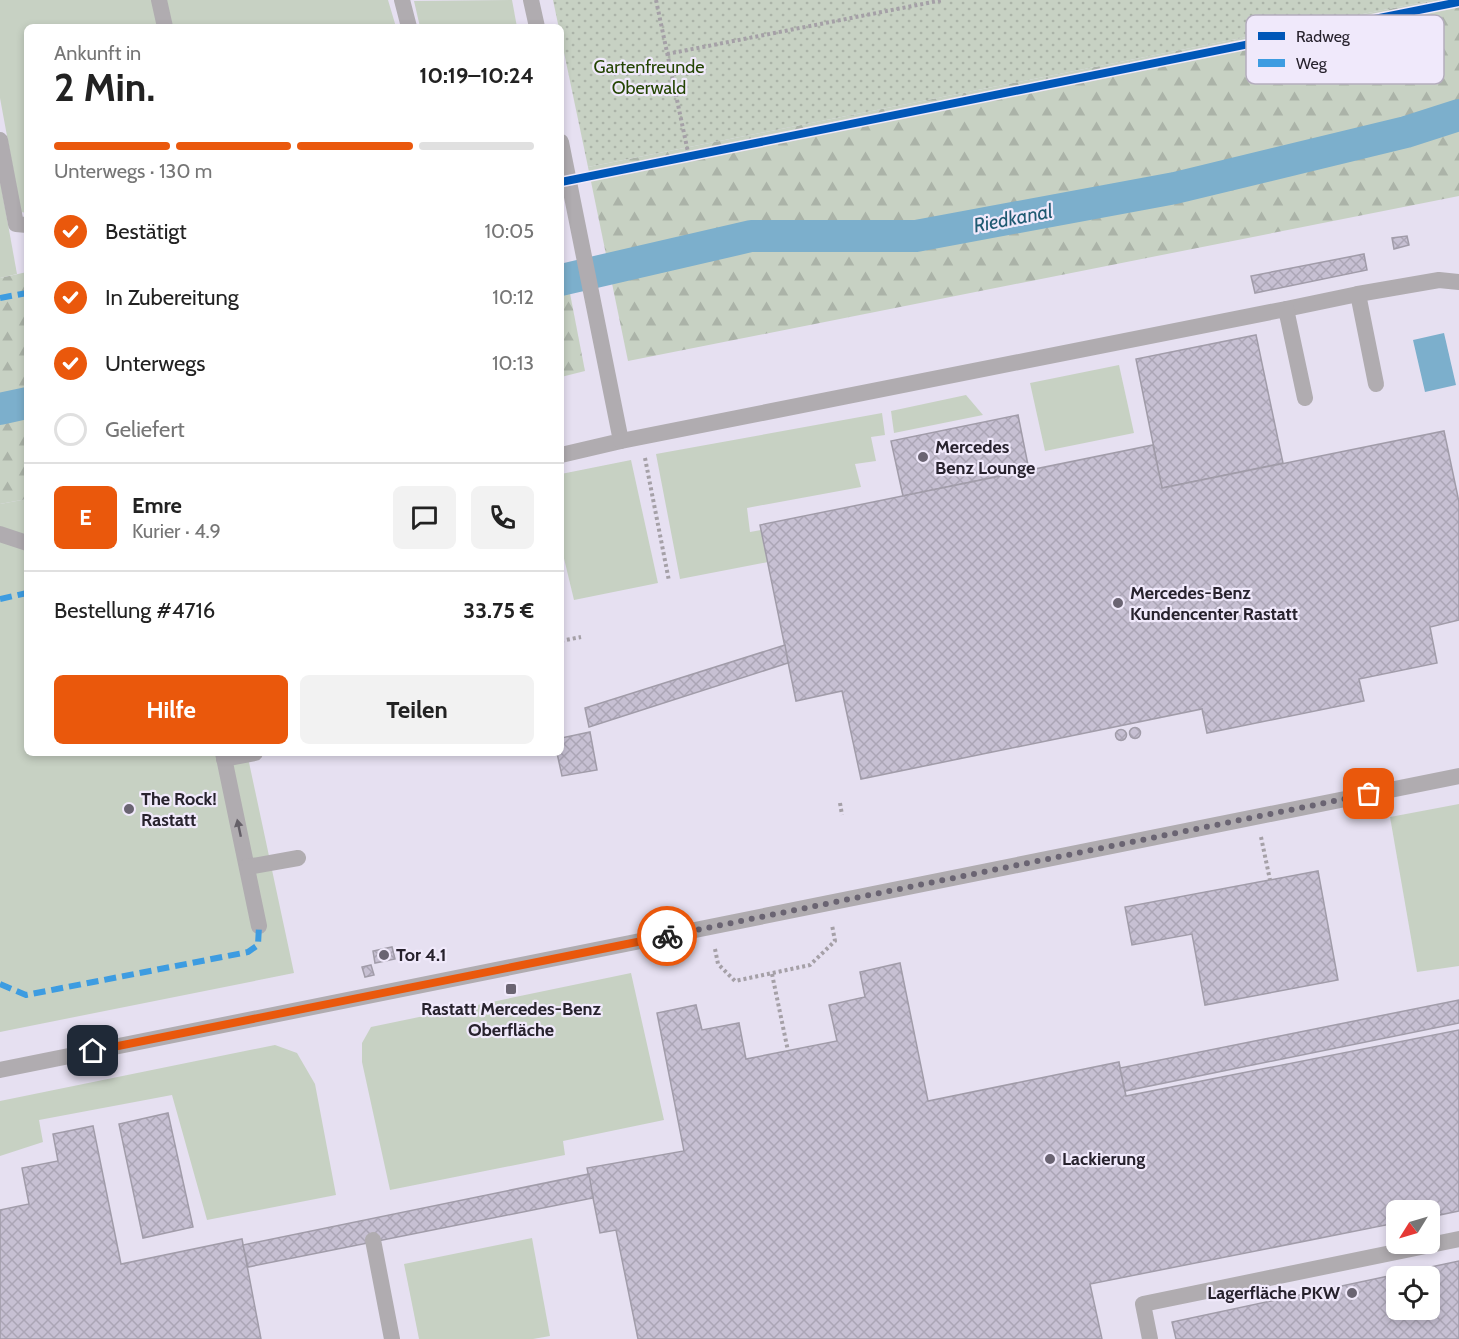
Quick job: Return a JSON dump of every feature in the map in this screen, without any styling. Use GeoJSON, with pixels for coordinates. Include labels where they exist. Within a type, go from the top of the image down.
{"type":"FeatureCollection","features":[{"type":"Feature","properties":{"kind":"lane"},"geometry":{"type":"LineString","coordinates":[[159,0],[164,24]]}},
{"type":"Feature","properties":{"kind":"lane"},"geometry":{"type":"LineString","coordinates":[[402,0],[407,24]]}},
{"type":"Feature","properties":{"kind":"lane"},"geometry":{"type":"LineString","coordinates":[[531,0],[536,24]]}},
{"type":"Feature","properties":{"kind":"lane"},"geometry":{"type":"LineString","coordinates":[[0,140],[16,224],[24,225]]}},
{"type":"Feature","properties":{"kind":"lane"},"geometry":{"type":"LineString","coordinates":[[564,157],[621,441]]}},
{"type":"Feature","properties":{"kind":"lane"},"geometry":{"type":"LineString","coordinates":[[564,454],[1358,294],[1439,280],[1459,282]]}},
{"type":"Feature","properties":{"kind":"lane"},"geometry":{"type":"LineString","coordinates":[[1358,294],[1376,384]]}},
{"type":"Feature","properties":{"kind":"lane"},"geometry":{"type":"LineString","coordinates":[[1286,309],[1305,398]]}},
{"type":"Feature","properties":{"kind":"lane"},"geometry":{"type":"LineString","coordinates":[[0,534],[24,542]]}},
{"type":"Feature","properties":{"kind":"lane"},"geometry":{"type":"LineString","coordinates":[[224,756],[259,926]]}},
{"type":"Feature","properties":{"kind":"lane"},"geometry":{"type":"LineString","coordinates":[[0,1070],[1459,776]]}},
{"type":"Feature","properties":{"kind":"lane"},"geometry":{"type":"LineString","coordinates":[[247,867],[298,858]]}},
{"type":"Feature","properties":{"kind":"lane"},"geometry":{"type":"LineString","coordinates":[[1150,1339],[1143,1304],[1459,1239]]}},
{"type":"Feature","properties":{"kind":"lane"},"geometry":{"type":"LineString","coordinates":[[373,1240],[392,1339]]}},
{"type":"Feature","properties":{"kind":"path"},"geometry":{"type":"LineString","coordinates":[[656,0],[689,157]]}},
{"type":"Feature","properties":{"kind":"path"},"geometry":{"type":"LineString","coordinates":[[667,54],[943,0]]}},
{"type":"Feature","properties":{"kind":"path"},"geometry":{"type":"LineString","coordinates":[[641,437],[669,581]]}},
{"type":"Feature","properties":{"kind":"path"},"geometry":{"type":"LineString","coordinates":[[564,640],[581,637]]}},
{"type":"Feature","properties":{"kind":"path"},"geometry":{"type":"LineString","coordinates":[[840,803],[842,815]]}},
{"type":"Feature","properties":{"kind":"path"},"geometry":{"type":"LineString","coordinates":[[1257,816],[1270,880]]}},
{"type":"Feature","properties":{"kind":"path"},"geometry":{"type":"LineString","coordinates":[[710,927],[718,964],[735,981],[772,974],[810,965],[835,941],[828,903]]}},
{"type":"Feature","properties":{"kind":"path"},"geometry":{"type":"LineString","coordinates":[[772,974],[788,1051]]}},
{"type":"Feature","properties":{"kind":"green space"},"geometry":{"type":"Polygon","coordinates":[[[0,0],[388,0],[395,24],[24,24],[24,212],[21,212],[0,98],[0,0]]]}},
{"type":"Feature","properties":{"kind":"green space"},"geometry":{"type":"Polygon","coordinates":[[[512,0],[516,24],[419,24],[414,1],[512,0]]]}},
{"type":"Feature","properties":{"kind":"green space","name":"Gartenfreunde Oberwald"},"geometry":{"type":"Polygon","coordinates":[[[553,0],[1434,0],[1358,15],[1246,15],[1246,37],[588,167],[564,52],[564,24],[558,24],[553,0]]]}},
{"type":"Feature","properties":{"kind":"green space"},"geometry":{"type":"Polygon","coordinates":[[[1434,0],[1459,0],[1459,196],[628,361],[588,167],[1246,37],[1246,84],[1444,84],[1444,15],[1358,15],[1434,0]]]}},
{"type":"Feature","properties":{"kind":"green space"},"geometry":{"type":"Polygon","coordinates":[[[0,180],[17,274],[0,278],[0,180]]]}},
{"type":"Feature","properties":{"kind":"green space"},"geometry":{"type":"Polygon","coordinates":[[[564,262],[585,371],[564,376],[564,262]]]}},
{"type":"Feature","properties":{"kind":"green space"},"geometry":{"type":"Polygon","coordinates":[[[24,273],[24,500],[0,504],[0,278],[24,273]]]}},
{"type":"Feature","properties":{"kind":"green space"},"geometry":{"type":"Polygon","coordinates":[[[1119,365],[1134,433],[1045,451],[1030,383],[1119,365]]]}},
{"type":"Feature","properties":{"kind":"green space"},"geometry":{"type":"Polygon","coordinates":[[[966,395],[983,415],[894,433],[891,411],[966,395]]]}},
{"type":"Feature","properties":{"kind":"green space"},"geometry":{"type":"Polygon","coordinates":[[[882,413],[885,435],[871,437],[876,461],[855,464],[861,487],[747,508],[750,532],[761,530],[768,562],[680,579],[656,454],[882,413]]]}},
{"type":"Feature","properties":{"kind":"green space"},"geometry":{"type":"Polygon","coordinates":[[[631,460],[658,583],[574,600],[564,558],[564,473],[631,460]]]}},
{"type":"Feature","properties":{"kind":"green space","name":"The Rock! Rastatt"},"geometry":{"type":"Polygon","coordinates":[[[24,500],[24,756],[248,756],[294,973],[0,1032],[0,504],[24,500]]]}},
{"type":"Feature","properties":{"kind":"green space"},"geometry":{"type":"Polygon","coordinates":[[[1459,804],[1459,966],[1417,972],[1390,817],[1459,804]]]}},
{"type":"Feature","properties":{"kind":"green space"},"geometry":{"type":"Polygon","coordinates":[[[631,973],[664,1120],[563,1141],[565,1155],[390,1190],[362,1062],[362,1043],[371,1027],[631,973]]]}},
{"type":"Feature","properties":{"kind":"green space"},"geometry":{"type":"Polygon","coordinates":[[[275,1045],[297,1053],[315,1084],[336,1195],[207,1220],[172,1095],[39,1120],[43,1142],[0,1156],[0,1101],[275,1045]]]}},
{"type":"Feature","properties":{"kind":"green space"},"geometry":{"type":"Polygon","coordinates":[[[532,1238],[550,1336],[533,1339],[419,1339],[404,1264],[532,1238]]]}},
{"type":"Feature","properties":{"kind":"water"},"geometry":{"type":"Polygon","coordinates":[[[1444,333],[1456,385],[1425,392],[1413,340],[1444,333]]]}},
{"type":"Feature","properties":{"kind":"building"},"geometry":{"type":"Polygon","coordinates":[[[1407,236],[1409,245],[1394,249],[1392,238],[1407,236]]]}},
{"type":"Feature","properties":{"kind":"building"},"geometry":{"type":"Polygon","coordinates":[[[1364,254],[1367,270],[1255,293],[1251,276],[1364,254]]]}},
{"type":"Feature","properties":{"kind":"building"},"geometry":{"type":"Polygon","coordinates":[[[1256,335],[1283,463],[1162,488],[1136,359],[1256,335]]]}},
{"type":"Feature","properties":{"kind":"building"},"geometry":{"type":"Polygon","coordinates":[[[1018,415],[1029,470],[903,496],[891,441],[1018,415]]]}},
{"type":"Feature","properties":{"kind":"building","name":"Mercedes-Benz Kundencenter Rastatt"},"geometry":{"type":"Polygon","coordinates":[[[1444,431],[1459,502],[1459,620],[1430,627],[1437,663],[1359,679],[1364,701],[1207,733],[1202,709],[861,779],[842,691],[796,701],[760,525],[1153,445],[1162,488],[1444,431]]]}},
{"type":"Feature","properties":{"kind":"building"},"geometry":{"type":"Polygon","coordinates":[[[785,645],[788,663],[589,727],[585,708],[785,645]]]}},
{"type":"Feature","properties":{"kind":"building"},"geometry":{"type":"Polygon","coordinates":[[[1135,727],[1141,733],[1135,739],[1129,733],[1135,727]]]}},
{"type":"Feature","properties":{"kind":"building"},"geometry":{"type":"Polygon","coordinates":[[[1121,729],[1127,735],[1121,741],[1115,735],[1121,729]]]}},
{"type":"Feature","properties":{"kind":"building"},"geometry":{"type":"Polygon","coordinates":[[[590,732],[597,770],[562,776],[558,756],[564,756],[564,737],[590,732]]]}},
{"type":"Feature","properties":{"kind":"building"},"geometry":{"type":"Polygon","coordinates":[[[1318,871],[1338,980],[1205,1005],[1192,934],[1132,945],[1125,907],[1318,871]]]}},
{"type":"Feature","properties":{"kind":"building","name":"Tor 4.1"},"geometry":{"type":"Polygon","coordinates":[[[392,947],[395,959],[375,963],[373,951],[392,947]]]}},
{"type":"Feature","properties":{"kind":"building","name":"Lackierung"},"geometry":{"type":"Polygon","coordinates":[[[900,963],[928,1101],[1119,1062],[1126,1096],[1459,1030],[1459,1211],[1440,1215],[1440,1200],[1386,1200],[1386,1225],[1090,1284],[1102,1339],[638,1339],[616,1230],[600,1233],[587,1168],[684,1151],[657,1013],[696,1005],[702,1030],[739,1023],[746,1059],[837,1041],[829,1005],[865,997],[860,972],[900,963]]]}},
{"type":"Feature","properties":{"kind":"building"},"geometry":{"type":"Polygon","coordinates":[[[371,965],[374,975],[365,977],[362,967],[371,965]]]}},
{"type":"Feature","properties":{"kind":"building"},"geometry":{"type":"Polygon","coordinates":[[[1459,1000],[1459,1023],[1125,1091],[1120,1068],[1459,1000]]]}},
{"type":"Feature","properties":{"kind":"building"},"geometry":{"type":"Polygon","coordinates":[[[168,1113],[193,1227],[143,1238],[119,1124],[168,1113]]]}},
{"type":"Feature","properties":{"kind":"building"},"geometry":{"type":"Polygon","coordinates":[[[93,1126],[121,1264],[242,1239],[261,1339],[0,1339],[0,1210],[29,1204],[22,1168],[58,1161],[53,1134],[93,1126]]]}},
{"type":"Feature","properties":{"kind":"building"},"geometry":{"type":"Polygon","coordinates":[[[589,1174],[593,1198],[248,1267],[243,1245],[589,1174]]]}},
{"type":"Feature","properties":{"kind":"building","name":"Lagerfläche PKW"},"geometry":{"type":"Polygon","coordinates":[[[1459,1261],[1459,1339],[1176,1339],[1172,1322],[1386,1277],[1386,1320],[1440,1320],[1440,1266],[1435,1266],[1459,1261]]]}},
{"type":"Feature","properties":{"kind":"waterway","name":"Riedkanal"},"geometry":{"type":"LineString","coordinates":[[564,279],[751,236],[916,236],[1175,188],[1406,132],[1459,115]]}},
{"type":"Feature","properties":{"kind":"waterway","name":"Riedkanal"},"geometry":{"type":"LineString","coordinates":[[0,409],[24,404]]}},
{"type":"Feature","properties":{"kind":"marked path"},"geometry":{"type":"LineString","coordinates":[[0,298],[24,294]]}},
{"type":"Feature","properties":{"kind":"marked path"},"geometry":{"type":"LineString","coordinates":[[0,599],[24,594]]}},
{"type":"Feature","properties":{"kind":"marked path"},"geometry":{"type":"LineString","coordinates":[[0,984],[26,995],[248,952],[258,945],[259,926]]}},
{"type":"Feature","properties":{"kind":"cycle path"},"geometry":{"type":"LineString","coordinates":[[1394,15],[1459,2]]}},
{"type":"Feature","properties":{"kind":"cycle path"},"geometry":{"type":"LineString","coordinates":[[564,181],[1246,45]]}},
{"type":"Feature","properties":{"kind":"way so far"},"geometry":{"type":"LineString","coordinates":[[667,936],[1369,794]]}},
{"type":"Feature","properties":{"kind":"place","name":"Mercedes Benz Lounge"},"geometry":{"type":"Point","coordinates":[923,457]}},
{"type":"Feature","properties":{"kind":"place","name":"Mercedes-Benz Kundencenter Rastatt"},"geometry":{"type":"Point","coordinates":[1118,603]}},
{"type":"Feature","properties":{"kind":"place","name":"The Rock! Rastatt"},"geometry":{"type":"Point","coordinates":[129,809]}},
{"type":"Feature","properties":{"kind":"place","name":"Tor 4.1"},"geometry":{"type":"Point","coordinates":[384,955]}},
{"type":"Feature","properties":{"kind":"place","name":"Rastatt Mercedes-Benz Oberfläche"},"geometry":{"type":"Point","coordinates":[511,989]}},
{"type":"Feature","properties":{"kind":"place","name":"Lackierung"},"geometry":{"type":"Point","coordinates":[1050,1159]}},
{"type":"Feature","properties":{"kind":"place","name":"Lagerfläche PKW"},"geometry":{"type":"Point","coordinates":[1352,1293]}},
{"type":"Feature","properties":{"kind":"route"},"geometry":{"type":"LineString","coordinates":[[93,1051],[667,936]]}}]}
